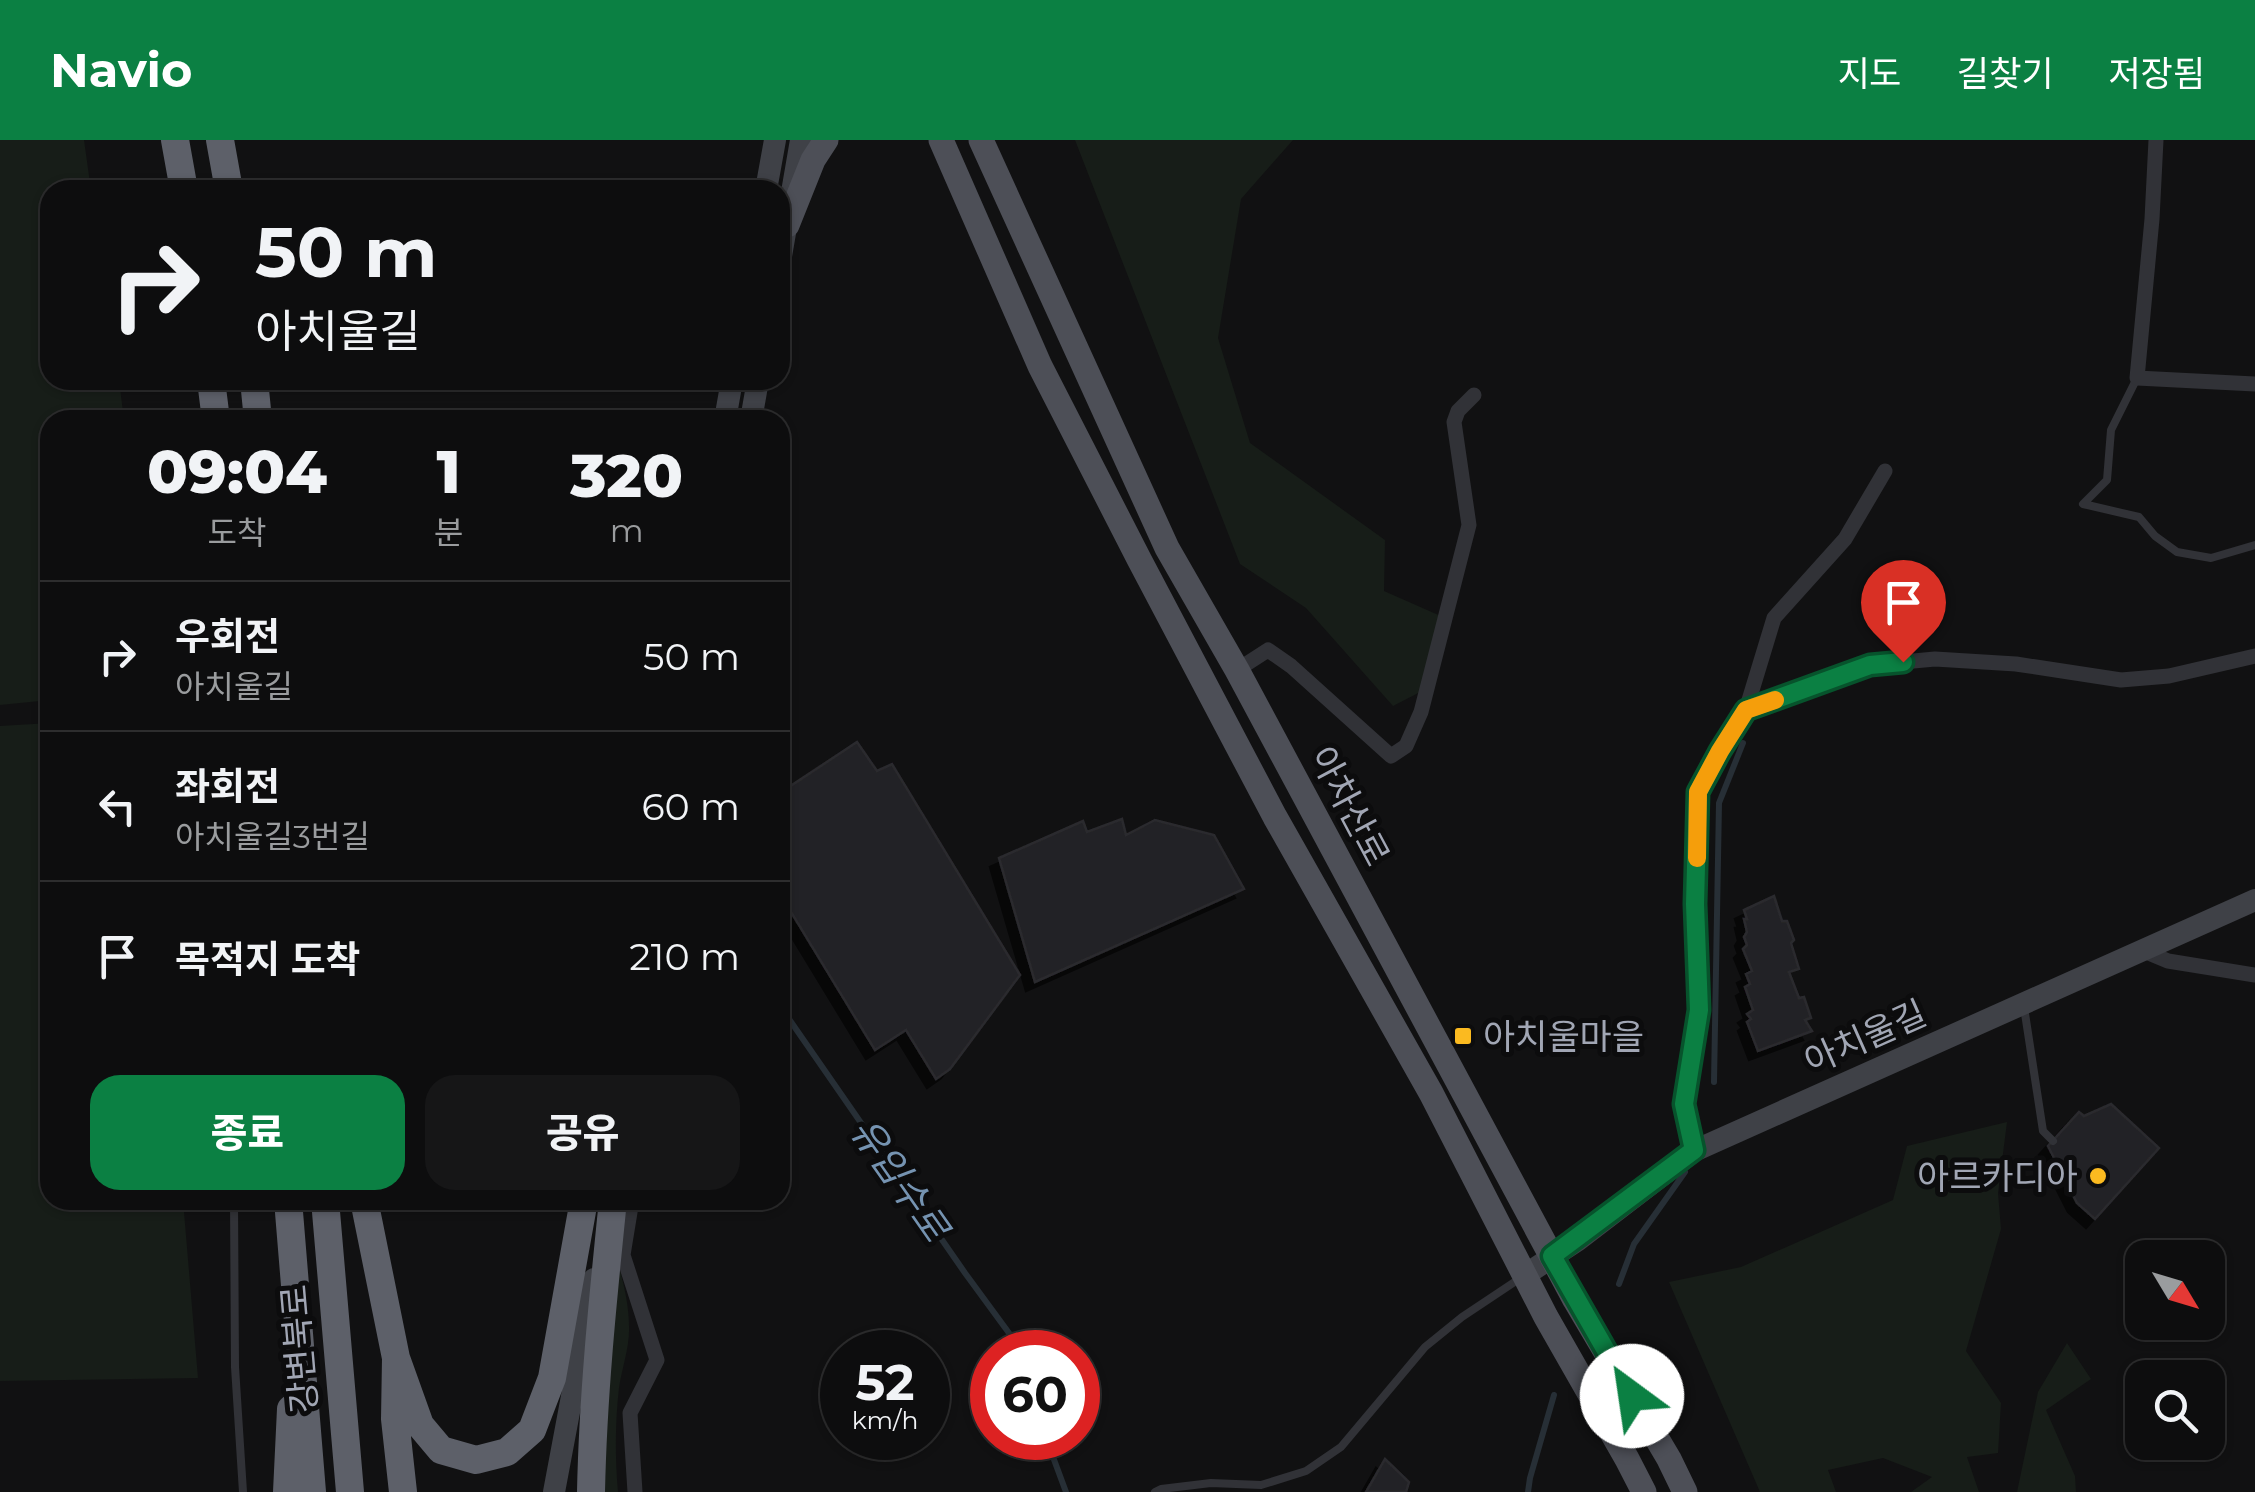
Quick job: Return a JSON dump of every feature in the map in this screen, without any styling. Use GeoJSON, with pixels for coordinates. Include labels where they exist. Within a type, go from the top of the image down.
{"type":"FeatureCollection","features":[{"type":"Feature","properties":{"kind":"highway"},"geometry":{"type":"LineString","coordinates":[[175,140],[182,180]]}},
{"type":"Feature","properties":{"kind":"highway"},"geometry":{"type":"LineString","coordinates":[[220,140],[227,180]]}},
{"type":"Feature","properties":{"kind":"highway","name":"강변북로"},"geometry":{"type":"LineString","coordinates":[[289,1210],[312,1492]]}},
{"type":"Feature","properties":{"kind":"highway","name":"강변북로"},"geometry":{"type":"LineString","coordinates":[[326,1210],[350,1492]]}},
{"type":"Feature","properties":{"kind":"highway"},"geometry":{"type":"LineString","coordinates":[[366,1210],[396,1358],[420,1425],[442,1450],[476,1460],[507,1452],[532,1430],[552,1378],[582,1210]]}},
{"type":"Feature","properties":{"kind":"highway"},"geometry":{"type":"LineString","coordinates":[[591,1492],[594,1398],[609,1210]]}},
{"type":"Feature","properties":{"kind":"highway"},"geometry":{"type":"LineString","coordinates":[[287,1492],[296,1298]]}},
{"type":"Feature","properties":{"kind":"highway"},"geometry":{"type":"LineString","coordinates":[[396,1358],[395,1419],[402,1492]]}},
{"type":"Feature","properties":{"kind":"highway"},"geometry":{"type":"LineString","coordinates":[[395,1419],[418,1492]]}},
{"type":"Feature","properties":{"kind":"main road"},"geometry":{"type":"LineString","coordinates":[[790,218],[813,160],[826,140]]}},
{"type":"Feature","properties":{"kind":"main road","name":"아차산로"},"geometry":{"type":"LineString","coordinates":[[941,140],[1040,366],[1140,561],[1275,817],[1431,1093],[1546,1317],[1644,1492]]}},
{"type":"Feature","properties":{"kind":"main road","name":"아차산로"},"geometry":{"type":"LineString","coordinates":[[981,140],[1167,548],[1237,670],[1575,1300],[1685,1492]]}},
{"type":"Feature","properties":{"kind":"street"},"geometry":{"type":"LineString","coordinates":[[768,180],[776,140]]}},
{"type":"Feature","properties":{"kind":"street"},"geometry":{"type":"LineString","coordinates":[[790,208],[802,140]]}},
{"type":"Feature","properties":{"kind":"street"},"geometry":{"type":"LineString","coordinates":[[2156,140],[2137,378],[2255,384]]}},
{"type":"Feature","properties":{"kind":"street"},"geometry":{"type":"LineString","coordinates":[[1237,670],[1268,650],[1391,756],[1406,746],[1421,712],[1469,525],[1454,422],[1458,410],[1474,395]]}},
{"type":"Feature","properties":{"kind":"street"},"geometry":{"type":"LineString","coordinates":[[1694,1150],[1684,1104],[1699,1010],[1695,904],[1698,792],[1746,710],[1774,618],[1845,539],[1885,471]]}},
{"type":"Feature","properties":{"kind":"street"},"geometry":{"type":"LineString","coordinates":[[1746,710],[1870,665],[1967,661],[2016,664],[2120,680],[2169,676],[2255,656]]}},
{"type":"Feature","properties":{"kind":"street","name":"아치울길"},"geometry":{"type":"LineString","coordinates":[[1525,1275],[1586,1234],[1694,1150],[2255,900]]}},
{"type":"Feature","properties":{"kind":"street"},"geometry":{"type":"LineString","coordinates":[[2144,950],[2168,961],[2255,975]]}},
{"type":"Feature","properties":{"kind":"street"},"geometry":{"type":"LineString","coordinates":[[554,1492],[608,1210]]}},
{"type":"Feature","properties":{"kind":"street"},"geometry":{"type":"LineString","coordinates":[[631,1210],[624,1255],[657,1360],[630,1413],[635,1492]]}},
{"type":"Feature","properties":{"kind":"lane"},"geometry":{"type":"LineString","coordinates":[[2137,378],[2111,430],[2107,480],[2083,504],[2139,517],[2155,536],[2177,552],[2211,558],[2255,545]]}},
{"type":"Feature","properties":{"kind":"lane"},"geometry":{"type":"LineString","coordinates":[[2024,1003],[2043,1131],[2053,1141]]}},
{"type":"Feature","properties":{"kind":"lane"},"geometry":{"type":"LineString","coordinates":[[234,1210],[235,1367],[244,1492]]}},
{"type":"Feature","properties":{"kind":"lane"},"geometry":{"type":"LineString","coordinates":[[1155,1492],[1211,1483],[1261,1486],[1306,1470],[1341,1447],[1425,1347],[1462,1316],[1525,1275]]}},
{"type":"Feature","properties":{"kind":"shaded area"},"geometry":{"type":"Polygon","coordinates":[[[0,140],[84,140],[90,180],[40,180],[40,390],[120,390],[123,410],[40,410],[40,701],[0,705],[0,140]]]}},
{"type":"Feature","properties":{"kind":"shaded area"},"geometry":{"type":"Polygon","coordinates":[[[1075,140],[1293,140],[1241,199],[1218,338],[1250,443],[1385,540],[1384,591],[1452,621],[1428,688],[1393,706],[1306,608],[1240,564],[1075,140]]]}},
{"type":"Feature","properties":{"kind":"shaded area"},"geometry":{"type":"Polygon","coordinates":[[[40,724],[40,1210],[184,1210],[198,1378],[0,1381],[0,726],[40,724]]]}},
{"type":"Feature","properties":{"kind":"shaded area"},"geometry":{"type":"Polygon","coordinates":[[[2007,1122],[1998,1193],[2001,1229],[1966,1351],[2001,1403],[1998,1453],[1967,1457],[1979,1492],[1911,1492],[1932,1477],[1883,1458],[1828,1470],[1836,1492],[1760,1492],[1669,1282],[1741,1267],[1893,1200],[1907,1146],[2007,1122]]]}},
{"type":"Feature","properties":{"kind":"shaded area"},"geometry":{"type":"Polygon","coordinates":[[[616,1255],[629,1326],[617,1414],[618,1492],[598,1492],[616,1255]]]}},
{"type":"Feature","properties":{"kind":"shaded area"},"geometry":{"type":"Polygon","coordinates":[[[2067,1343],[2091,1379],[2046,1410],[2075,1476],[2076,1492],[2017,1492],[2038,1392],[2067,1343]]]}},
{"type":"Feature","properties":{"kind":"building"},"geometry":{"type":"Polygon","coordinates":[[[857,742],[877,771],[892,764],[1020,975],[950,1069],[936,1079],[906,1030],[875,1050],[790,910],[790,786],[857,742]]]}},
{"type":"Feature","properties":{"kind":"building"},"geometry":{"type":"Polygon","coordinates":[[[1122,819],[1126,835],[1155,820],[1214,835],[1244,889],[1035,982],[999,858],[1083,821],[1087,832],[1122,819]]]}},
{"type":"Feature","properties":{"kind":"building"},"geometry":{"type":"Polygon","coordinates":[[[1774,896],[1782,921],[1787,921],[1794,940],[1791,943],[1799,969],[1789,972],[1799,998],[1804,997],[1811,1018],[1805,1020],[1812,1031],[1758,1051],[1747,1022],[1751,1019],[1747,1014],[1753,1010],[1745,987],[1750,984],[1746,974],[1752,971],[1743,949],[1747,945],[1744,910],[1774,896]]]}},
{"type":"Feature","properties":{"kind":"building","name":"아르카디아"},"geometry":{"type":"Polygon","coordinates":[[[2111,1104],[2159,1148],[2095,1219],[2077,1203],[2048,1146],[2079,1112],[2084,1116],[2111,1104]]]}},
{"type":"Feature","properties":{"kind":"building"},"geometry":{"type":"Polygon","coordinates":[[[1385,1459],[1409,1482],[1406,1492],[1366,1492],[1385,1459]]]}},
{"type":"Feature","properties":{"kind":"waterway"},"geometry":{"type":"LineString","coordinates":[[1714,1082],[1719,803],[1743,743]]}},
{"type":"Feature","properties":{"kind":"waterway","name":"유입수로"},"geometry":{"type":"LineString","coordinates":[[790,1020],[1007,1330]]}},
{"type":"Feature","properties":{"kind":"waterway"},"geometry":{"type":"LineString","coordinates":[[1619,1284],[1634,1244],[1685,1172]]}},
{"type":"Feature","properties":{"kind":"waterway"},"geometry":{"type":"LineString","coordinates":[[1528,1492],[1554,1395]]}},
{"type":"Feature","properties":{"kind":"waterway","name":"유입수로"},"geometry":{"type":"LineString","coordinates":[[1054,1460],[1066,1492]]}},
{"type":"Feature","properties":{"kind":"slow traffic"},"geometry":{"type":"LineString","coordinates":[[1697,858],[1698,792],[1746,710],[1775,700]]}},
{"type":"Feature","properties":{"kind":"place","name":"아치울마을"},"geometry":{"type":"Point","coordinates":[1463,1036]}},
{"type":"Feature","properties":{"kind":"place","name":"아르카디아"},"geometry":{"type":"Point","coordinates":[2098,1176]}},
{"type":"Feature","properties":{"kind":"route"},"geometry":{"type":"LineString","coordinates":[[1632,1396],[1552,1256],[1694,1150],[1684,1104],[1699,1010],[1695,904],[1698,792],[1746,710],[1870,665],[1903,662]]}}]}
